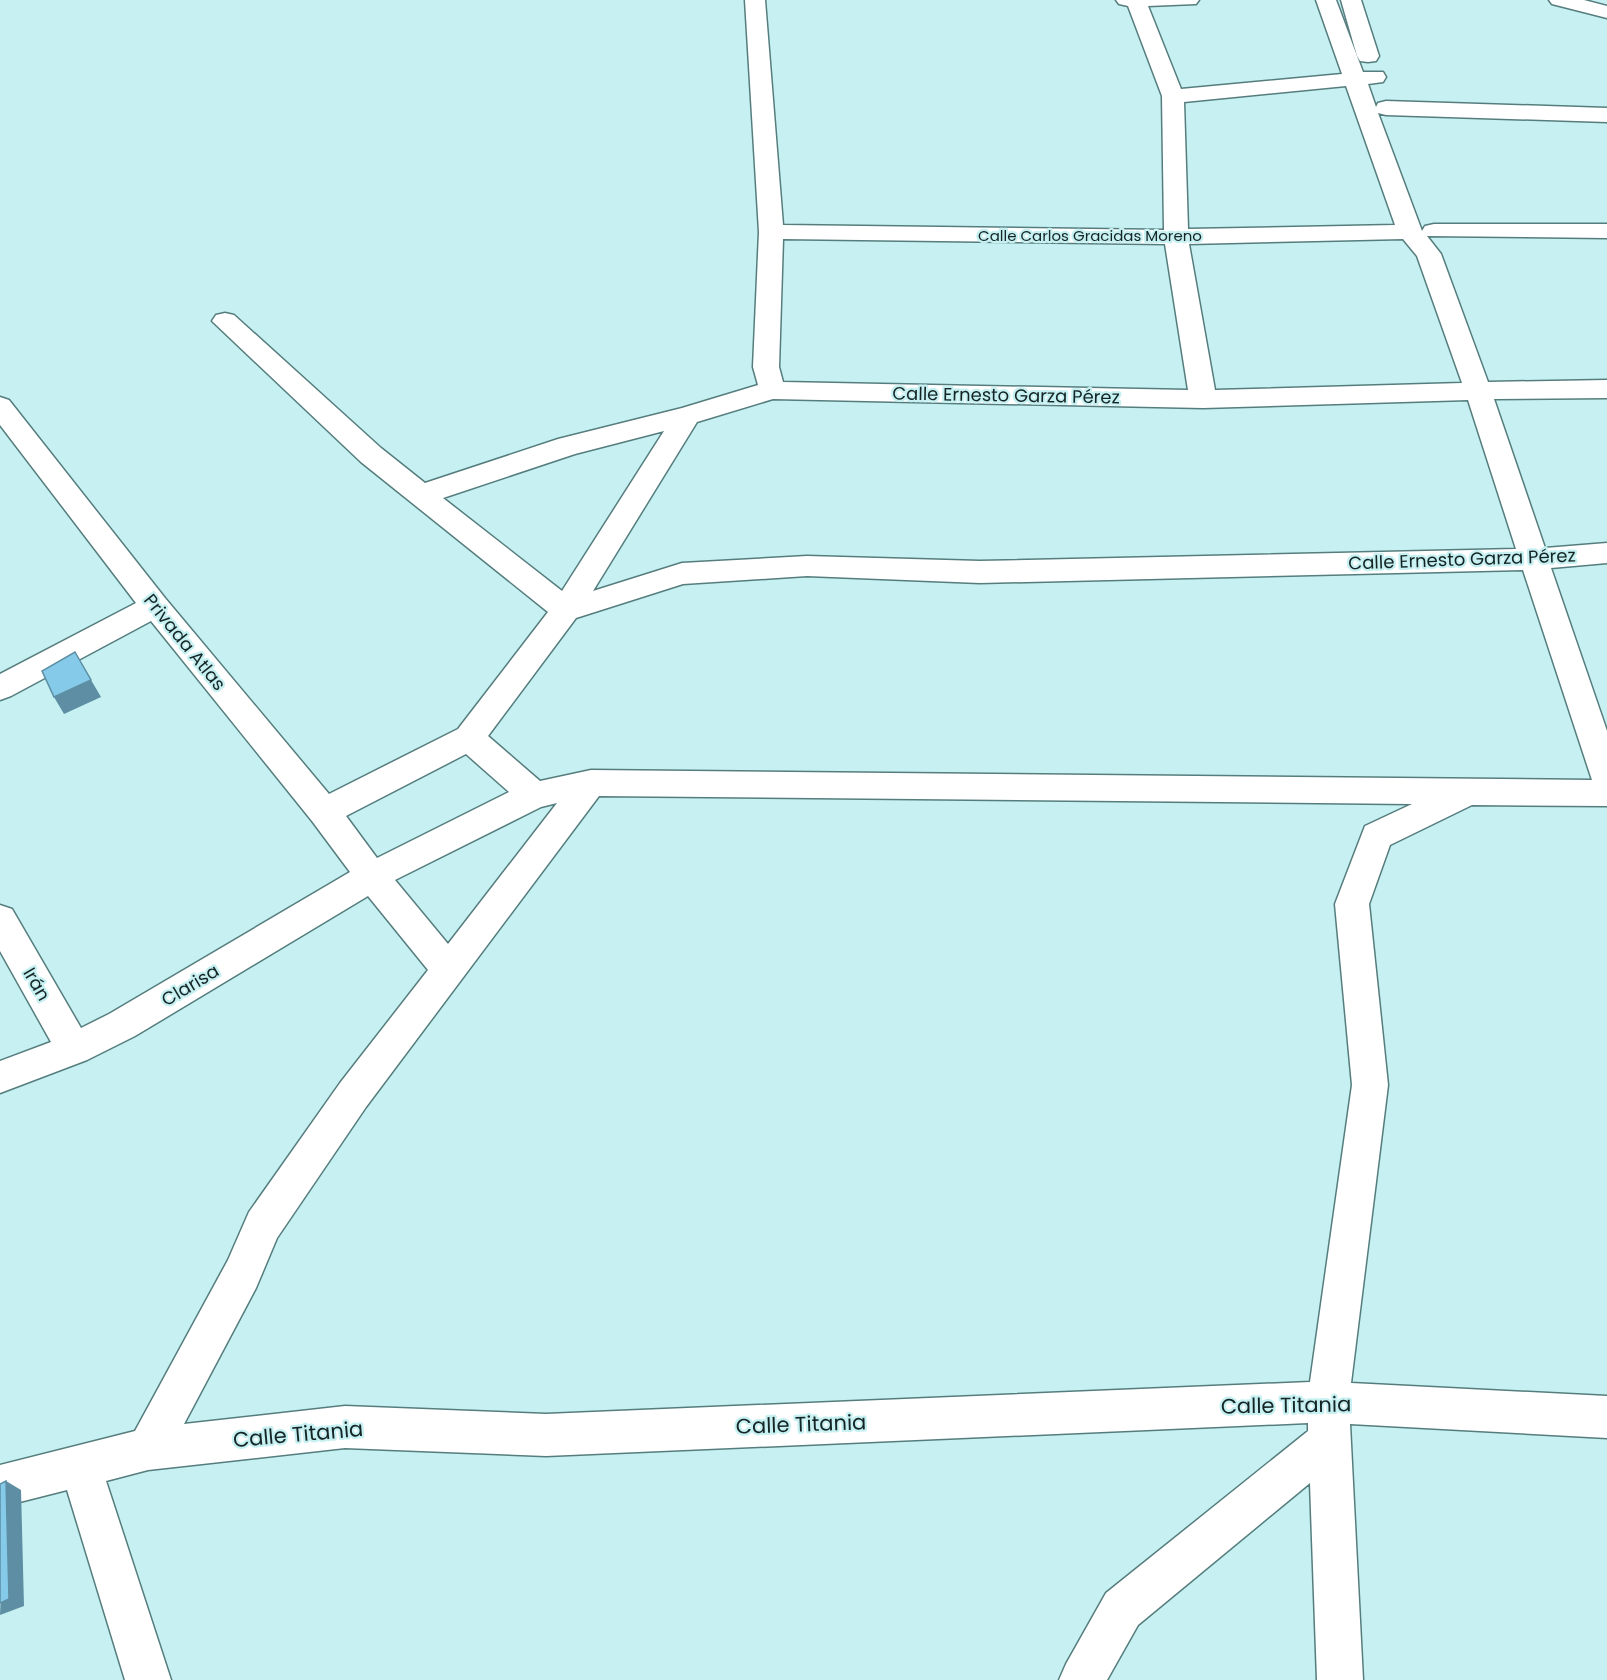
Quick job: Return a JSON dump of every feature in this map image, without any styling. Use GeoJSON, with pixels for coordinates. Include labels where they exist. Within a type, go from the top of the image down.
{"type":"FeatureCollection","features":[{"type":"Feature","properties":{"kind":"street"},"geometry":{"type":"LineString","coordinates":[[755,0],[771,232],[766,367],[772,390]]}},
{"type":"Feature","properties":{"kind":"street"},"geometry":{"type":"LineString","coordinates":[[1189,0],[1131,1],[1173,96],[1176,237],[1203,399]]}},
{"type":"Feature","properties":{"kind":"street"},"geometry":{"type":"LineString","coordinates":[[1326,0],[1365,78],[1399,171],[1424,225],[1607,778]]}},
{"type":"Feature","properties":{"kind":"street"},"geometry":{"type":"LineString","coordinates":[[1351,0],[1365,78],[1386,108],[1399,171],[1424,225]]}},
{"type":"Feature","properties":{"kind":"street"},"geometry":{"type":"LineString","coordinates":[[1568,2],[1607,12]]}},
{"type":"Feature","properties":{"kind":"street"},"geometry":{"type":"LineString","coordinates":[[1568,2],[1607,34]]}},
{"type":"Feature","properties":{"kind":"street"},"geometry":{"type":"LineString","coordinates":[[1173,96],[1365,78]]}},
{"type":"Feature","properties":{"kind":"street"},"geometry":{"type":"LineString","coordinates":[[1386,108],[1607,115]]}},
{"type":"Feature","properties":{"kind":"street","name":"Calle Carlos Gracidas Moreno"},"geometry":{"type":"LineString","coordinates":[[771,232],[1176,237],[1424,225],[1607,231]]}},
{"type":"Feature","properties":{"kind":"street"},"geometry":{"type":"LineString","coordinates":[[225,321],[371,455],[566,610]]}},
{"type":"Feature","properties":{"kind":"street","name":"Calle Ernesto Garza Pérez"},"geometry":{"type":"LineString","coordinates":[[421,495],[568,446],[687,417],[772,390],[1203,399],[1478,390],[1607,389]]}},
{"type":"Feature","properties":{"kind":"street","name":"Privada Atlas"},"geometry":{"type":"LineString","coordinates":[[0,406],[155,606],[324,812],[372,876],[449,971]]}},
{"type":"Feature","properties":{"kind":"street"},"geometry":{"type":"LineString","coordinates":[[324,812],[469,738],[566,610],[687,417]]}},
{"type":"Feature","properties":{"kind":"street","name":"Calle Ernesto Garza Pérez"},"geometry":{"type":"LineString","coordinates":[[566,610],[682,574],[807,566],[980,572],[1534,559],[1607,553]]}},
{"type":"Feature","properties":{"kind":"street"},"geometry":{"type":"LineString","coordinates":[[0,688],[155,606]]}},
{"type":"Feature","properties":{"kind":"street"},"geometry":{"type":"LineString","coordinates":[[469,738],[534,795]]}},
{"type":"Feature","properties":{"kind":"street"},"geometry":{"type":"LineString","coordinates":[[148,1449],[242,1274],[263,1225],[353,1095],[591,783]]}},
{"type":"Feature","properties":{"kind":"street","name":"Clarisa"},"geometry":{"type":"LineString","coordinates":[[0,1077],[74,1049],[133,1019],[372,876],[534,795],[591,783],[1607,793]]}},
{"type":"Feature","properties":{"kind":"street"},"geometry":{"type":"LineString","coordinates":[[1341,1680],[1329,1421],[1370,1085],[1352,904],[1377,836],[1472,790]]}},
{"type":"Feature","properties":{"kind":"street","name":"Irán"},"geometry":{"type":"LineString","coordinates":[[0,919],[74,1049]]}},
{"type":"Feature","properties":{"kind":"street","name":"Calle Titania"},"geometry":{"type":"LineString","coordinates":[[0,1486],[148,1449],[345,1427],[546,1435],[1607,1417]]}},
{"type":"Feature","properties":{"kind":"street"},"geometry":{"type":"LineString","coordinates":[[1082,1680],[1122,1609],[1329,1421]]}},
{"type":"Feature","properties":{"kind":"street"},"geometry":{"type":"LineString","coordinates":[[80,1466],[148,1680]]}},
{"type":"Feature","properties":{"kind":"building"},"geometry":{"type":"Polygon","coordinates":[[[75,652],[91,680],[54,697],[42,671],[75,652]]]}},
{"type":"Feature","properties":{"kind":"building"},"geometry":{"type":"Polygon","coordinates":[[[6,1481],[9,1599],[0,1603],[0,1484],[6,1481]]]}}]}
